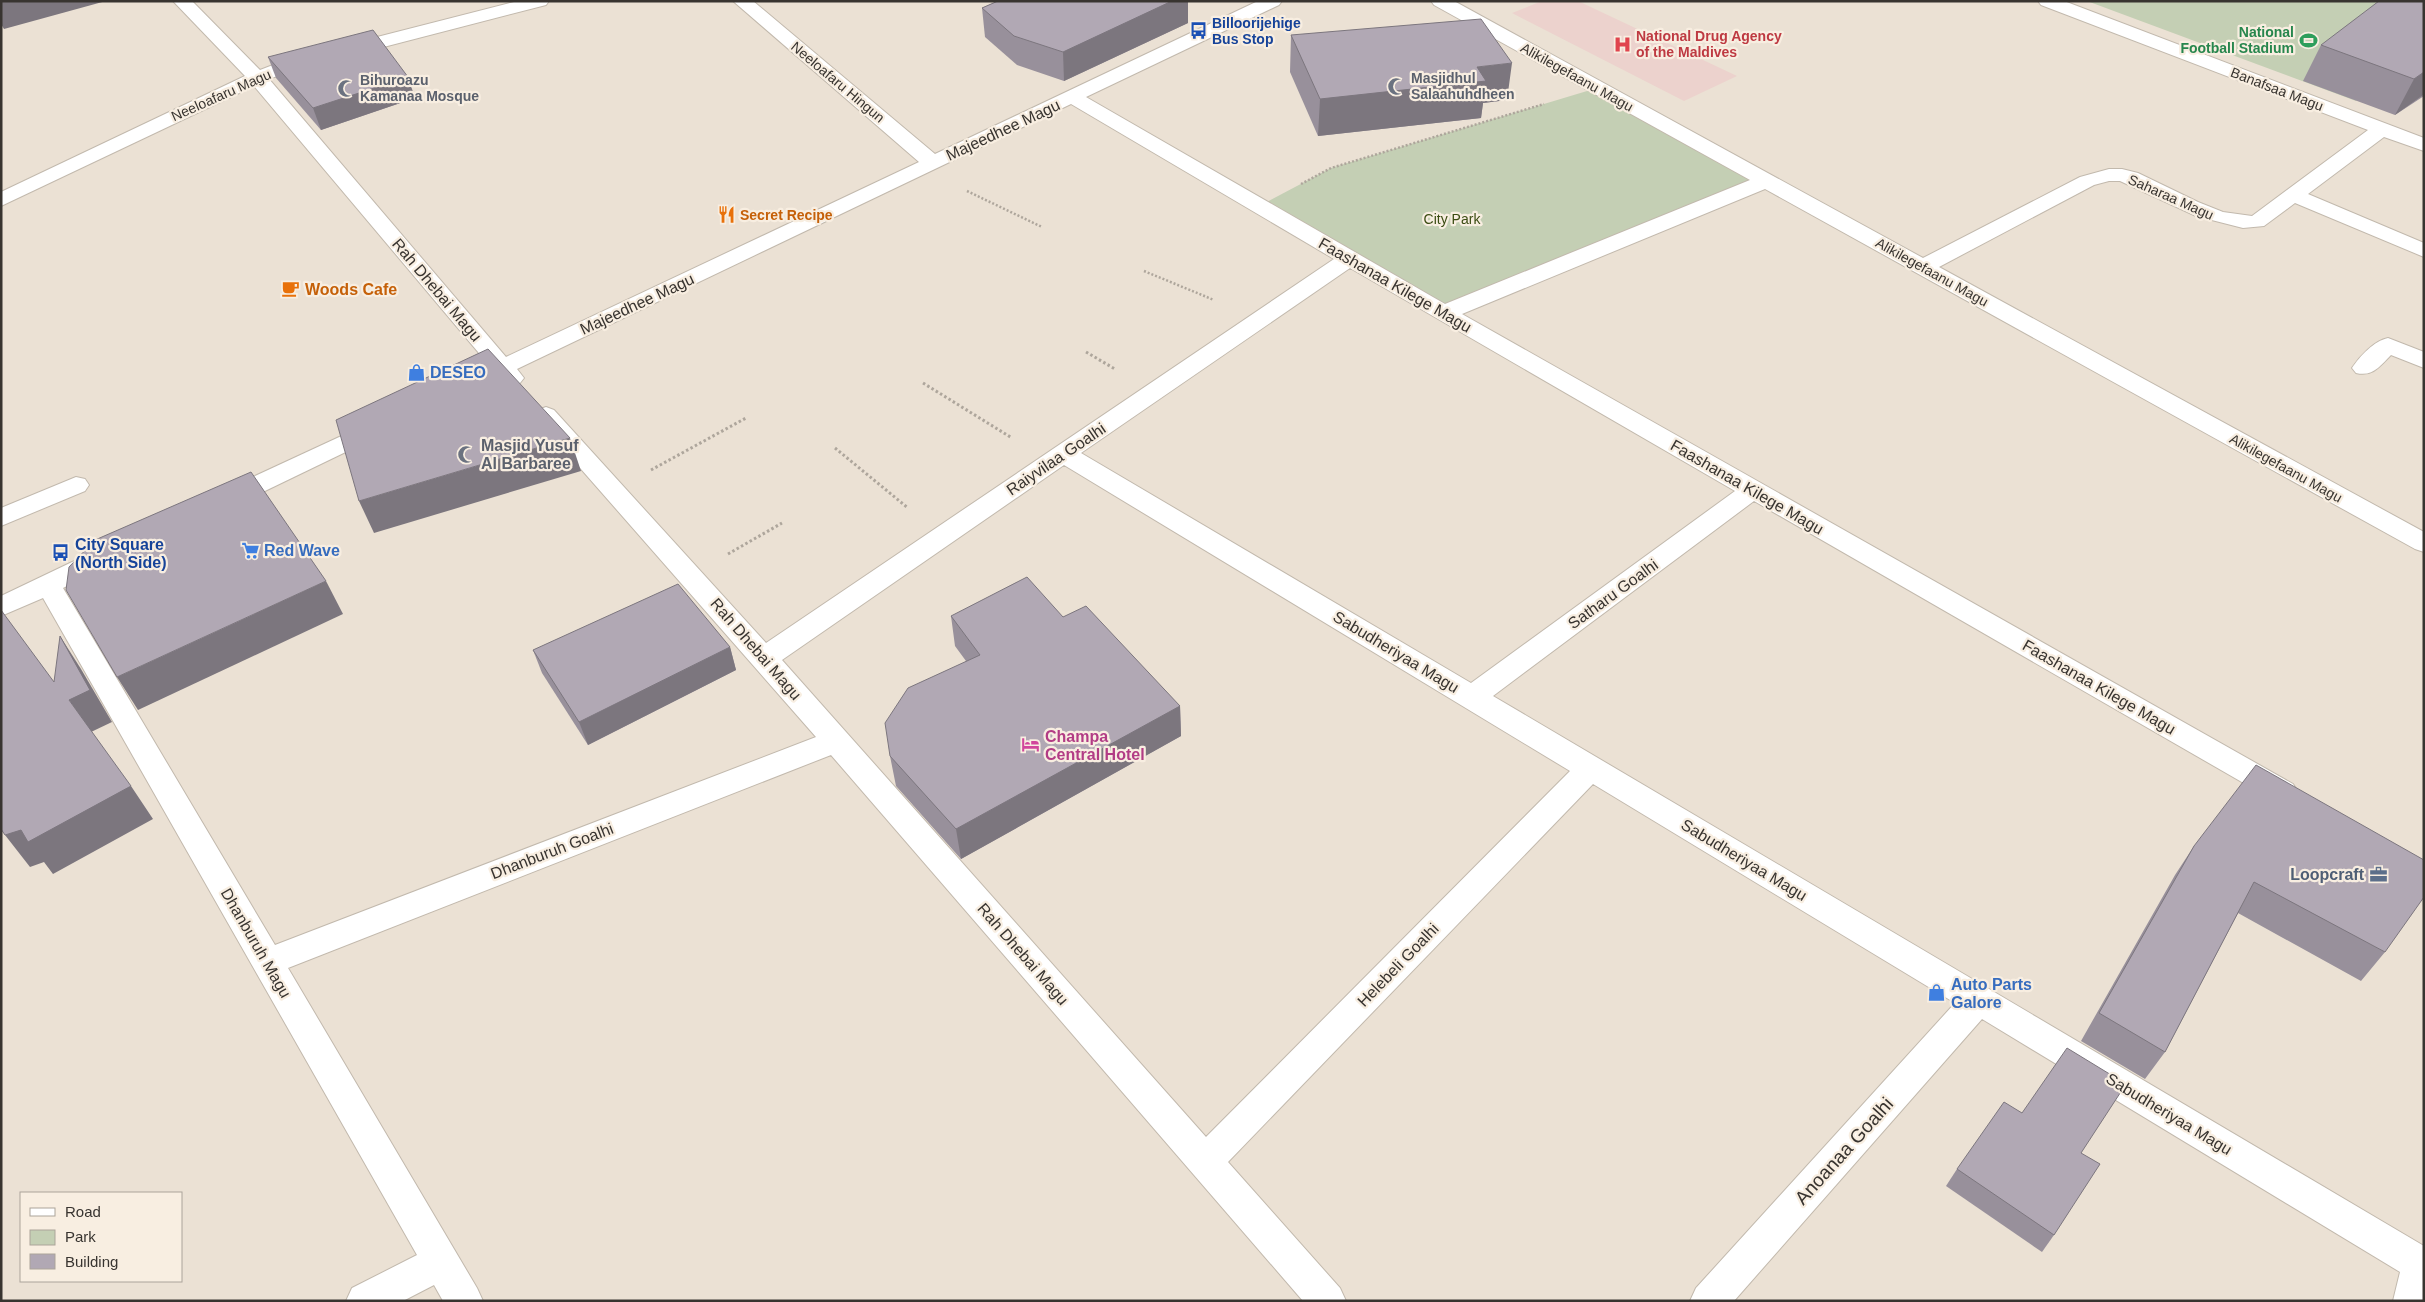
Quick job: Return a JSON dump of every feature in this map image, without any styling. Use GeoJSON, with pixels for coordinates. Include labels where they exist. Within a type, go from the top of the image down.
{"type":"FeatureCollection","features":[{"type":"Feature","properties":{"kind":"street","name":"Rah Dhebai Magu"},"geometry":{"type":"LineString","coordinates":[[182,1],[256,76],[503,368],[615,489],[1327,1301]]}},
{"type":"Feature","properties":{"kind":"street"},"geometry":{"type":"LineString","coordinates":[[331,55],[540,1]]}},
{"type":"Feature","properties":{"kind":"street","name":"Neeloafaru Hingun"},"geometry":{"type":"LineString","coordinates":[[742,1],[927,166]]}},
{"type":"Feature","properties":{"kind":"street","name":"Majeedhee Magu"},"geometry":{"type":"LineString","coordinates":[[468,384],[1273,1]]}},
{"type":"Feature","properties":{"kind":"street","name":"Alikilegefaanu Magu"},"geometry":{"type":"LineString","coordinates":[[1440,1],[2424,544]]}},
{"type":"Feature","properties":{"kind":"street","name":"Banafsaa Magu"},"geometry":{"type":"LineString","coordinates":[[2046,1],[2424,145]]}},
{"type":"Feature","properties":{"kind":"street","name":"Neeloafaru Magu"},"geometry":{"type":"LineString","coordinates":[[1,200],[256,76],[288,66]]}},
{"type":"Feature","properties":{"kind":"street","name":"Faashanaa Kilege Magu"},"geometry":{"type":"LineString","coordinates":[[1072,97],[1349,259],[2303,804]]}},
{"type":"Feature","properties":{"kind":"street","name":"Saharaa Magu"},"geometry":{"type":"LineString","coordinates":[[1922,267],[2087,181],[2106,175],[2119,174],[2134,179],[2212,216],[2238,223],[2257,222],[2382,129]]}},
{"type":"Feature","properties":{"kind":"street"},"geometry":{"type":"LineString","coordinates":[[1444,313],[1766,181]]}},
{"type":"Feature","properties":{"kind":"street"},"geometry":{"type":"LineString","coordinates":[[2293,195],[2424,251]]}},
{"type":"Feature","properties":{"kind":"street","name":"Raiyvilaa Goalhi"},"geometry":{"type":"LineString","coordinates":[[764,658],[1349,259]]}},
{"type":"Feature","properties":{"kind":"street"},"geometry":{"type":"LineString","coordinates":[[2364,368],[2388,345],[2424,361]]}},
{"type":"Feature","properties":{"kind":"street"},"geometry":{"type":"LineString","coordinates":[[206,509],[399,417]]}},
{"type":"Feature","properties":{"kind":"street","name":"Sabudheriyaa Magu"},"geometry":{"type":"LineString","coordinates":[[1057,458],[1472,697],[2422,1265]]}},
{"type":"Feature","properties":{"kind":"street"},"geometry":{"type":"LineString","coordinates":[[1,518],[76,485]]}},
{"type":"Feature","properties":{"kind":"street","name":"Satharu Goalhi"},"geometry":{"type":"LineString","coordinates":[[1472,697],[1753,490]]}},
{"type":"Feature","properties":{"kind":"street"},"geometry":{"type":"LineString","coordinates":[[1,607],[118,551]]}},
{"type":"Feature","properties":{"kind":"street","name":"Dhanburuh Magu"},"geometry":{"type":"LineString","coordinates":[[48,584],[464,1301]]}},
{"type":"Feature","properties":{"kind":"street","name":"Dhanburuh Goalhi"},"geometry":{"type":"LineString","coordinates":[[267,962],[836,741]]}},
{"type":"Feature","properties":{"kind":"street","name":"Helebeli Goalhi"},"geometry":{"type":"LineString","coordinates":[[1205,1162],[1591,768]]}},
{"type":"Feature","properties":{"kind":"street","name":"Anoanaa Goalhi"},"geometry":{"type":"LineString","coordinates":[[1709,1301],[1979,1000]]}},
{"type":"Feature","properties":{"kind":"street"},"geometry":{"type":"LineString","coordinates":[[365,1301],[441,1262]]}},
{"type":"Feature","properties":{"kind":"street"},"geometry":{"type":"LineString","coordinates":[[2412,1301],[2422,1265]]}},
{"type":"Feature","properties":{"kind":"path"},"geometry":{"type":"LineString","coordinates":[[1259,206],[1332,168],[1598,88]]}},
{"type":"Feature","properties":{"kind":"path"},"geometry":{"type":"LineString","coordinates":[[927,166],[1042,227]]}},
{"type":"Feature","properties":{"kind":"path"},"geometry":{"type":"LineString","coordinates":[[1144,271],[1260,319]]}},
{"type":"Feature","properties":{"kind":"path"},"geometry":{"type":"LineString","coordinates":[[923,383],[1057,458]]}},
{"type":"Feature","properties":{"kind":"path"},"geometry":{"type":"LineString","coordinates":[[615,489],[746,418]]}},
{"type":"Feature","properties":{"kind":"path"},"geometry":{"type":"LineString","coordinates":[[834,448],[944,536]]}},
{"type":"Feature","properties":{"kind":"path"},"geometry":{"type":"LineString","coordinates":[[691,576],[782,523]]}},
{"type":"Feature","properties":{"kind":"shaded area","name":"National Drug Agency of the Maldives"},"geometry":{"type":"Polygon","coordinates":[[[1542,1],[1578,1],[1737,76],[1684,101],[1512,13],[1542,1]]]}},
{"type":"Feature","properties":{"kind":"green space","name":"National Football Stadium"},"geometry":{"type":"Polygon","coordinates":[[[2087,1],[2424,1],[2378,79],[2356,101],[2087,1]]]}},
{"type":"Feature","properties":{"kind":"green space","name":"City Park"},"geometry":{"type":"Polygon","coordinates":[[[1597,88],[1766,181],[1444,313],[1259,206],[1331,168],[1597,88]]]}},
{"type":"Feature","properties":{"kind":"building"},"geometry":{"type":"Polygon","coordinates":[[[998,1],[1172,1],[1063,52],[1014,36],[982,8],[998,1]]]}},
{"type":"Feature","properties":{"kind":"building"},"geometry":{"type":"Polygon","coordinates":[[[2379,1],[2424,1],[2424,72],[2414,79],[2321,45],[2379,1]]]}},
{"type":"Feature","properties":{"kind":"building"},"geometry":{"type":"Polygon","coordinates":[[[1481,19],[1512,63],[1477,67],[1486,81],[1320,99],[1291,35],[1481,19]]]}},
{"type":"Feature","properties":{"kind":"building"},"geometry":{"type":"Polygon","coordinates":[[[373,30],[408,77],[313,108],[268,57],[373,30]]]}},
{"type":"Feature","properties":{"kind":"building","name":"Masjid Yusuf Al Barbaree"},"geometry":{"type":"Polygon","coordinates":[[[488,349],[570,438],[359,501],[336,420],[488,349]]]}},
{"type":"Feature","properties":{"kind":"building"},"geometry":{"type":"Polygon","coordinates":[[[251,472],[326,581],[117,677],[66,590],[69,567],[95,540],[251,472]]]}},
{"type":"Feature","properties":{"kind":"building","name":"Champa Central Hotel"},"geometry":{"type":"Polygon","coordinates":[[[1027,577],[1063,617],[1086,606],[1180,706],[956,829],[890,756],[885,723],[908,688],[980,655],[951,616],[1027,577]]]}},
{"type":"Feature","properties":{"kind":"building"},"geometry":{"type":"Polygon","coordinates":[[[678,584],[730,647],[579,722],[533,650],[678,584]]]}},
{"type":"Feature","properties":{"kind":"building"},"geometry":{"type":"Polygon","coordinates":[[[1,610],[54,682],[60,636],[90,690],[69,700],[131,786],[28,842],[21,830],[5,835],[1,829],[1,610]]]}},
{"type":"Feature","properties":{"kind":"building"},"geometry":{"type":"Polygon","coordinates":[[[2256,765],[2424,860],[2424,897],[2385,952],[2254,882],[2165,1052],[2099,1013],[2194,846],[2256,765]]]}},
{"type":"Feature","properties":{"kind":"building"},"geometry":{"type":"Polygon","coordinates":[[[2067,1048],[2126,1084],[2081,1153],[2100,1164],[2054,1235],[1957,1169],[2004,1102],[2022,1113],[2067,1048]]]}},
{"type":"Feature","properties":{"kind":"place","name":"Billoorijehige Bus Stop"},"geometry":{"type":"Point","coordinates":[1198,31]}},
{"type":"Feature","properties":{"kind":"place","name":"National Football Stadium"},"geometry":{"type":"Point","coordinates":[2308,40]}},
{"type":"Feature","properties":{"kind":"place","name":"National Drug Agency of the Maldives"},"geometry":{"type":"Point","coordinates":[1622,44]}},
{"type":"Feature","properties":{"kind":"place","name":"Masjidhul Salaahuhdheen"},"geometry":{"type":"Point","coordinates":[1397,86]}},
{"type":"Feature","properties":{"kind":"place","name":"Bihuroazu Kamanaa Mosque"},"geometry":{"type":"Point","coordinates":[346,88]}},
{"type":"Feature","properties":{"kind":"place","name":"Secret Recipe"},"geometry":{"type":"Point","coordinates":[726,215]}},
{"type":"Feature","properties":{"kind":"place","name":"Woods Cafe"},"geometry":{"type":"Point","coordinates":[291,289]}},
{"type":"Feature","properties":{"kind":"place","name":"DESEO"},"geometry":{"type":"Point","coordinates":[416,372]}},
{"type":"Feature","properties":{"kind":"place","name":"Masjid Yusuf Al Barbaree"},"geometry":{"type":"Point","coordinates":[467,454]}},
{"type":"Feature","properties":{"kind":"place","name":"Red Wave"},"geometry":{"type":"Point","coordinates":[250,550]}},
{"type":"Feature","properties":{"kind":"place","name":"City Square (North Side)"},"geometry":{"type":"Point","coordinates":[61,553]}},
{"type":"Feature","properties":{"kind":"place","name":"Champa Central Hotel"},"geometry":{"type":"Point","coordinates":[1031,745]}},
{"type":"Feature","properties":{"kind":"place","name":"Loopcraft"},"geometry":{"type":"Point","coordinates":[2378,874]}},
{"type":"Feature","properties":{"kind":"place","name":"Auto Parts Galore"},"geometry":{"type":"Point","coordinates":[1937,993]}}]}
